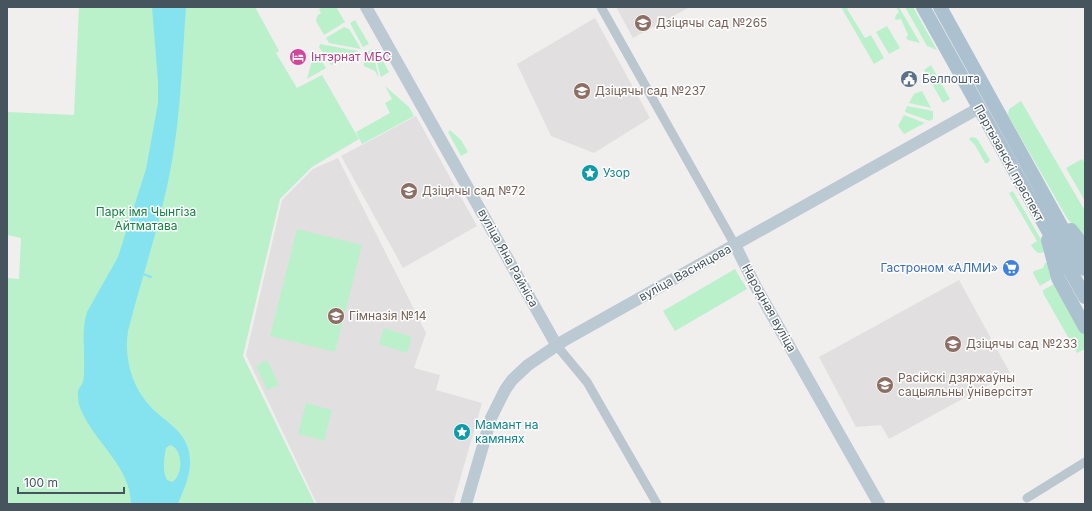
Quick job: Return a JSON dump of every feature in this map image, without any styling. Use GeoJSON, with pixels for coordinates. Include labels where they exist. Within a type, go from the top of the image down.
{"type":"FeatureCollection","features":[{"type":"Feature","properties":{"kind":"main road","name":"Партызанскі праспект"},"geometry":{"type":"LineString","coordinates":[[923,7],[1085,297]]}},
{"type":"Feature","properties":{"kind":"main road","name":"Партызанскі праспект"},"geometry":{"type":"LineString","coordinates":[[940,7],[1085,269]]}},
{"type":"Feature","properties":{"kind":"main road"},"geometry":{"type":"LineString","coordinates":[[979,108],[994,105]]}},
{"type":"Feature","properties":{"kind":"main road"},"geometry":{"type":"LineString","coordinates":[[1051,209],[1068,226],[1085,248]]}},
{"type":"Feature","properties":{"kind":"main road"},"geometry":{"type":"LineString","coordinates":[[1044,224],[1058,278],[1085,327]]}},
{"type":"Feature","properties":{"kind":"street","name":"вуліца Яна Райніса"},"geometry":{"type":"LineString","coordinates":[[366,7],[557,346],[587,382],[656,504]]}},
{"type":"Feature","properties":{"kind":"street","name":"Народная вуліца"},"geometry":{"type":"LineString","coordinates":[[601,7],[735,245],[756,287],[879,504]]}},
{"type":"Feature","properties":{"kind":"street","name":"вуліца Васняцова"},"geometry":{"type":"LineString","coordinates":[[466,504],[491,418],[506,390],[516,376],[528,365],[557,346],[979,108]]}},
{"type":"Feature","properties":{"kind":"street"},"geometry":{"type":"LineString","coordinates":[[1027,498],[1085,462]]}},
{"type":"Feature","properties":{"kind":"shaded area","name":"Дзіцячы сад №265"},"geometry":{"type":"Polygon","coordinates":[[[616,7],[690,7],[633,38],[616,7]]]}},
{"type":"Feature","properties":{"kind":"shaded area","name":"Дзіцячы сад №237"},"geometry":{"type":"Polygon","coordinates":[[[595,18],[650,118],[594,153],[551,136],[517,64],[595,18]]]}},
{"type":"Feature","properties":{"kind":"shaded area","name":"Дзіцячы сад №72"},"geometry":{"type":"Polygon","coordinates":[[[416,116],[477,226],[403,268],[341,156],[416,116]]]}},
{"type":"Feature","properties":{"kind":"shaded area","name":"Гімназія №14"},"geometry":{"type":"Polygon","coordinates":[[[338,158],[426,333],[414,368],[440,375],[436,390],[482,403],[453,504],[317,504],[246,355],[282,200],[313,169],[338,158]]]}},
{"type":"Feature","properties":{"kind":"shaded area"},"geometry":{"type":"Polygon","coordinates":[[[959,280],[1010,373],[889,439],[881,425],[856,427],[819,357],[959,280]]]}},
{"type":"Feature","properties":{"kind":"green space","name":"Парк імя Чынгіза Айтматава"},"geometry":{"type":"Polygon","coordinates":[[[79,7],[255,7],[279,51],[276,53],[297,88],[322,75],[359,139],[312,167],[280,199],[243,356],[315,504],[7,504],[7,278],[19,279],[21,238],[7,235],[7,113],[74,115],[79,7]]]}},
{"type":"Feature","properties":{"kind":"green space"},"geometry":{"type":"Polygon","coordinates":[[[323,7],[336,7],[345,22],[324,35],[316,21],[317,16],[321,13],[319,9],[323,7]]]}},
{"type":"Feature","properties":{"kind":"green space"},"geometry":{"type":"Polygon","coordinates":[[[841,7],[849,7],[847,9],[865,38],[871,35],[884,58],[874,64],[841,7]]]}},
{"type":"Feature","properties":{"kind":"green space"},"geometry":{"type":"Polygon","coordinates":[[[896,7],[899,7],[920,43],[908,40],[906,38],[908,35],[901,19],[895,19],[899,12],[896,7]]]}},
{"type":"Feature","properties":{"kind":"green space"},"geometry":{"type":"Polygon","coordinates":[[[905,7],[913,7],[937,50],[927,46],[905,7]]]}},
{"type":"Feature","properties":{"kind":"green space"},"geometry":{"type":"Polygon","coordinates":[[[355,20],[369,44],[363,47],[350,23],[355,20]]]}},
{"type":"Feature","properties":{"kind":"green space"},"geometry":{"type":"Polygon","coordinates":[[[887,26],[900,48],[889,54],[876,32],[887,26]]]}},
{"type":"Feature","properties":{"kind":"green space"},"geometry":{"type":"Polygon","coordinates":[[[344,27],[349,29],[361,49],[329,43],[326,38],[344,27]]]}},
{"type":"Feature","properties":{"kind":"green space"},"geometry":{"type":"Polygon","coordinates":[[[320,44],[358,51],[332,65],[319,47],[320,44]]]}},
{"type":"Feature","properties":{"kind":"green space"},"geometry":{"type":"Polygon","coordinates":[[[372,49],[379,78],[375,71],[364,66],[363,55],[372,49]]]}},
{"type":"Feature","properties":{"kind":"green space"},"geometry":{"type":"Polygon","coordinates":[[[375,49],[389,72],[381,77],[378,67],[375,49]]]}},
{"type":"Feature","properties":{"kind":"green space"},"geometry":{"type":"Polygon","coordinates":[[[317,54],[326,68],[307,79],[312,61],[317,54]]]}},
{"type":"Feature","properties":{"kind":"green space"},"geometry":{"type":"Polygon","coordinates":[[[931,65],[950,99],[943,103],[924,70],[931,65]]]}},
{"type":"Feature","properties":{"kind":"green space"},"geometry":{"type":"Polygon","coordinates":[[[385,86],[409,107],[414,116],[362,144],[356,132],[390,113],[385,103],[392,99],[385,86]]]}},
{"type":"Feature","properties":{"kind":"green space"},"geometry":{"type":"Polygon","coordinates":[[[922,91],[931,108],[909,103],[914,94],[922,91]]]}},
{"type":"Feature","properties":{"kind":"green space"},"geometry":{"type":"Polygon","coordinates":[[[1021,101],[1085,211],[1085,240],[1067,218],[1008,115],[1009,109],[1021,101]]]}},
{"type":"Feature","properties":{"kind":"green space"},"geometry":{"type":"Polygon","coordinates":[[[907,106],[933,111],[933,119],[930,121],[905,112],[907,106]]]}},
{"type":"Feature","properties":{"kind":"green space"},"geometry":{"type":"Polygon","coordinates":[[[904,115],[925,123],[904,134],[898,126],[904,115]]]}},
{"type":"Feature","properties":{"kind":"green space"},"geometry":{"type":"Polygon","coordinates":[[[450,130],[461,140],[468,152],[461,156],[448,132],[450,130]]]}},
{"type":"Feature","properties":{"kind":"green space"},"geometry":{"type":"Polygon","coordinates":[[[971,137],[978,140],[990,160],[988,163],[985,163],[975,145],[969,139],[971,137]]]}},
{"type":"Feature","properties":{"kind":"green space"},"geometry":{"type":"Polygon","coordinates":[[[1082,159],[1085,163],[1085,201],[1066,168],[1082,159]]]}},
{"type":"Feature","properties":{"kind":"green space"},"geometry":{"type":"Polygon","coordinates":[[[1013,191],[1043,243],[1045,251],[1038,253],[1033,249],[1031,245],[1037,241],[1009,193],[1013,191]]]}},
{"type":"Feature","properties":{"kind":"green space"},"geometry":{"type":"Polygon","coordinates":[[[297,229],[362,245],[335,352],[270,336],[297,229]]]}},
{"type":"Feature","properties":{"kind":"green space"},"geometry":{"type":"Polygon","coordinates":[[[1045,263],[1051,263],[1053,275],[1050,280],[1040,286],[1033,273],[1034,271],[1043,268],[1045,263]]]}},
{"type":"Feature","properties":{"kind":"green space"},"geometry":{"type":"Polygon","coordinates":[[[735,269],[747,289],[675,331],[663,311],[735,269]]]}},
{"type":"Feature","properties":{"kind":"green space"},"geometry":{"type":"Polygon","coordinates":[[[1054,284],[1085,332],[1085,349],[1077,353],[1043,293],[1043,290],[1054,284]]]}},
{"type":"Feature","properties":{"kind":"green space"},"geometry":{"type":"Polygon","coordinates":[[[384,328],[412,337],[407,353],[379,344],[384,328]]]}},
{"type":"Feature","properties":{"kind":"green space"},"geometry":{"type":"Polygon","coordinates":[[[267,360],[279,385],[267,390],[256,366],[267,360]]]}},
{"type":"Feature","properties":{"kind":"green space"},"geometry":{"type":"Polygon","coordinates":[[[306,403],[332,410],[324,441],[298,434],[306,403]]]}},
{"type":"Feature","properties":{"kind":"water"},"geometry":{"type":"Polygon","coordinates":[[[152,7],[186,7],[179,107],[171,167],[157,229],[128,331],[127,351],[133,380],[149,405],[182,436],[189,452],[190,468],[186,484],[178,504],[131,504],[125,478],[119,467],[87,422],[78,401],[78,393],[84,379],[85,319],[87,312],[118,257],[146,169],[158,103],[158,82],[152,7]],[[170,445],[166,448],[164,460],[165,476],[167,480],[172,482],[176,479],[180,469],[180,457],[175,447],[170,445]]]}},
{"type":"Feature","properties":{"kind":"waterway"},"geometry":{"type":"LineString","coordinates":[[143,274],[151,277]]}},
{"type":"Feature","properties":{"kind":"place","name":"Дзіцячы сад №265"},"geometry":{"type":"Point","coordinates":[643,23]}},
{"type":"Feature","properties":{"kind":"place","name":"Інтэрнат МБС"},"geometry":{"type":"Point","coordinates":[298,57]}},
{"type":"Feature","properties":{"kind":"place","name":"Белпошта"},"geometry":{"type":"Point","coordinates":[909,79]}},
{"type":"Feature","properties":{"kind":"place","name":"Дзіцячы сад №237"},"geometry":{"type":"Point","coordinates":[582,91]}},
{"type":"Feature","properties":{"kind":"place","name":"Узор"},"geometry":{"type":"Point","coordinates":[590,173]}},
{"type":"Feature","properties":{"kind":"place","name":"Дзіцячы сад №72"},"geometry":{"type":"Point","coordinates":[409,191]}},
{"type":"Feature","properties":{"kind":"place","name":"Гастроном «АЛМИ»"},"geometry":{"type":"Point","coordinates":[1011,268]}},
{"type":"Feature","properties":{"kind":"place","name":"Гімназія №14"},"geometry":{"type":"Point","coordinates":[336,316]}},
{"type":"Feature","properties":{"kind":"place","name":"Дзіцячы сад №233"},"geometry":{"type":"Point","coordinates":[953,344]}},
{"type":"Feature","properties":{"kind":"place","name":"Расійскі дзяржаўны сацыяльны ўніверсітэт"},"geometry":{"type":"Point","coordinates":[885,385]}},
{"type":"Feature","properties":{"kind":"place","name":"Мамант на камянях"},"geometry":{"type":"Point","coordinates":[462,432]}}]}
